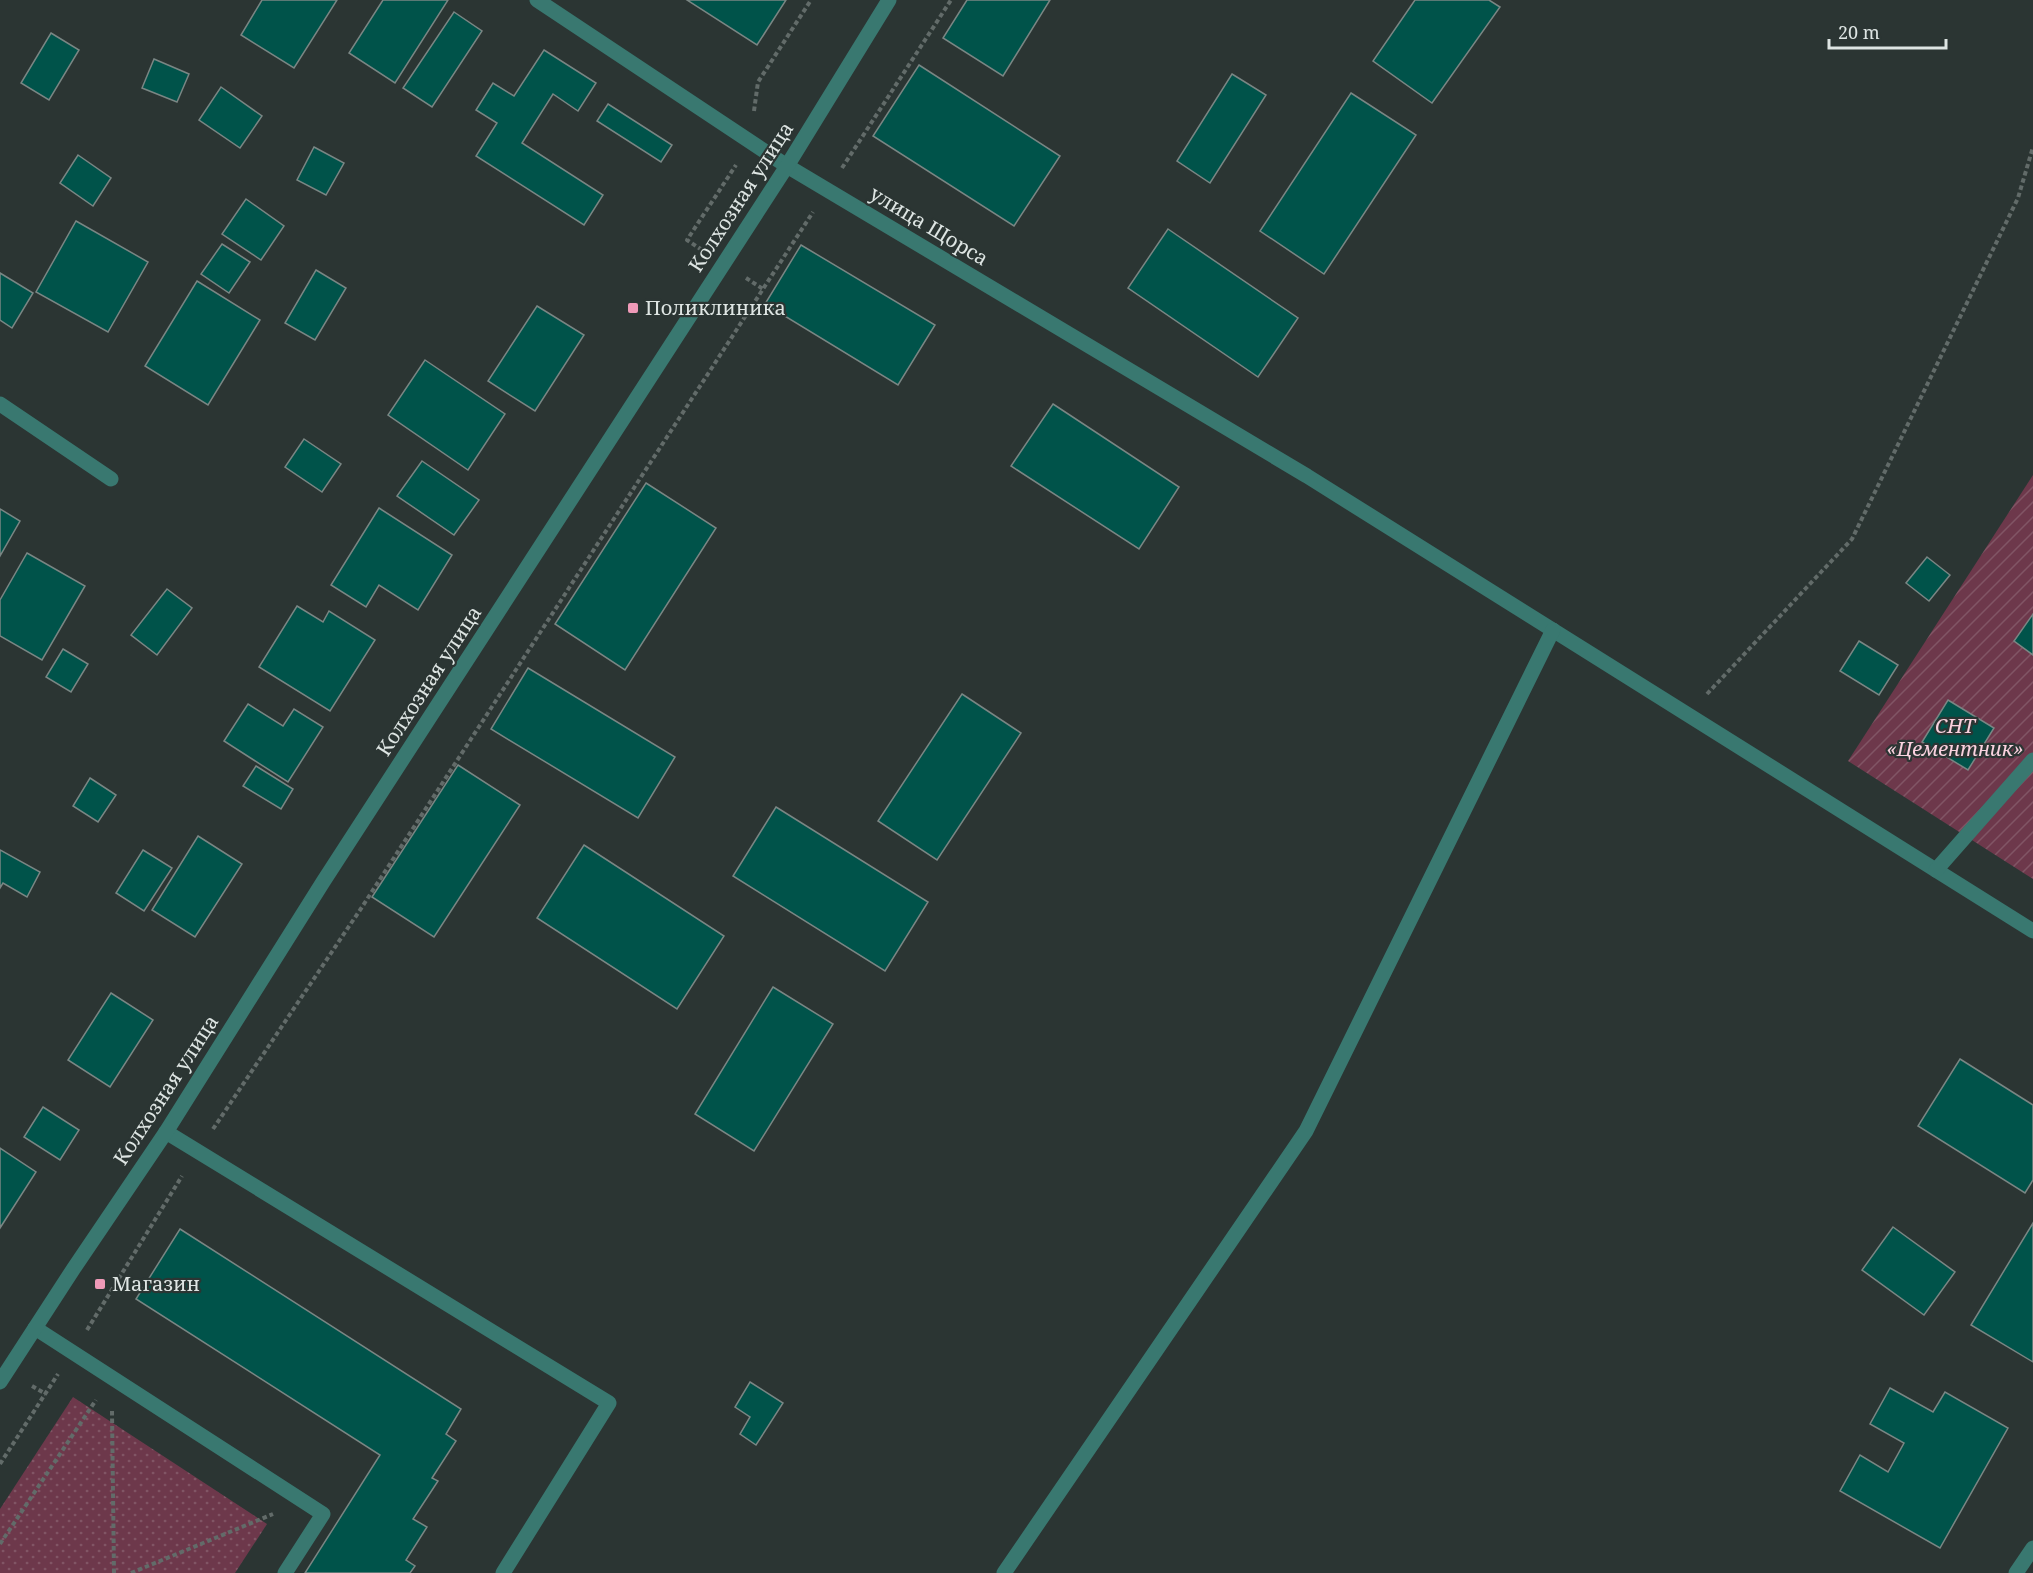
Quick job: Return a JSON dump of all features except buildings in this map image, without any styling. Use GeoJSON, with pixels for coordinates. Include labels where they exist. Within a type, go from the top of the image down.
{"type":"FeatureCollection","features":[{"type":"Feature","properties":{"kind":"street","name":"улица Щорса"},"geometry":{"type":"LineString","coordinates":[[537,0],[787,166],[1307,476],[2033,931]]}},
{"type":"Feature","properties":{"kind":"street","name":"Колхозная улица"},"geometry":{"type":"LineString","coordinates":[[0,1382],[166,1132],[323,882],[787,166],[889,0]]}},
{"type":"Feature","properties":{"kind":"street"},"geometry":{"type":"LineString","coordinates":[[0,404],[111,479]]}},
{"type":"Feature","properties":{"kind":"street"},"geometry":{"type":"LineString","coordinates":[[1004,1573],[1306,1131],[1553,630]]}},
{"type":"Feature","properties":{"kind":"street"},"geometry":{"type":"LineString","coordinates":[[1936,870],[2033,760]]}},
{"type":"Feature","properties":{"kind":"street"},"geometry":{"type":"LineString","coordinates":[[166,1132],[609,1403],[503,1573]]}},
{"type":"Feature","properties":{"kind":"street"},"geometry":{"type":"LineString","coordinates":[[35,1328],[322,1514],[285,1573]]}},
{"type":"Feature","properties":{"kind":"street"},"geometry":{"type":"LineString","coordinates":[[2016,1573],[2033,1548]]}},
{"type":"Feature","properties":{"kind":"path"},"geometry":{"type":"LineString","coordinates":[[0,1464],[198,1151],[362,907],[951,0]]}},
{"type":"Feature","properties":{"kind":"path"},"geometry":{"type":"LineString","coordinates":[[1688,714],[1852,539],[2018,198],[2033,147]]}},
{"type":"Feature","properties":{"kind":"path"},"geometry":{"type":"LineString","coordinates":[[0,1544],[111,1377]]}},
{"type":"Feature","properties":{"kind":"path"},"geometry":{"type":"LineString","coordinates":[[111,1377],[114,1573]]}},
{"type":"Feature","properties":{"kind":"path"},"geometry":{"type":"LineString","coordinates":[[131,1573],[304,1502]]}},
{"type":"Feature","properties":{"kind":"green space","name":"СНТ «Цементник»"},"geometry":{"type":"Polygon","coordinates":[[[2033,475],[2033,879],[1848,761],[2033,475]]]}},
{"type":"Feature","properties":{"kind":"green space"},"geometry":{"type":"Polygon","coordinates":[[[73,1397],[267,1524],[235,1573],[0,1573],[0,1509],[73,1397]]]}},
{"type":"Feature","properties":{"kind":"place","name":"Поликлиника"},"geometry":{"type":"Point","coordinates":[633,308]}},
{"type":"Feature","properties":{"kind":"place","name":"Магазин"},"geometry":{"type":"Point","coordinates":[100,1284]}}]}
